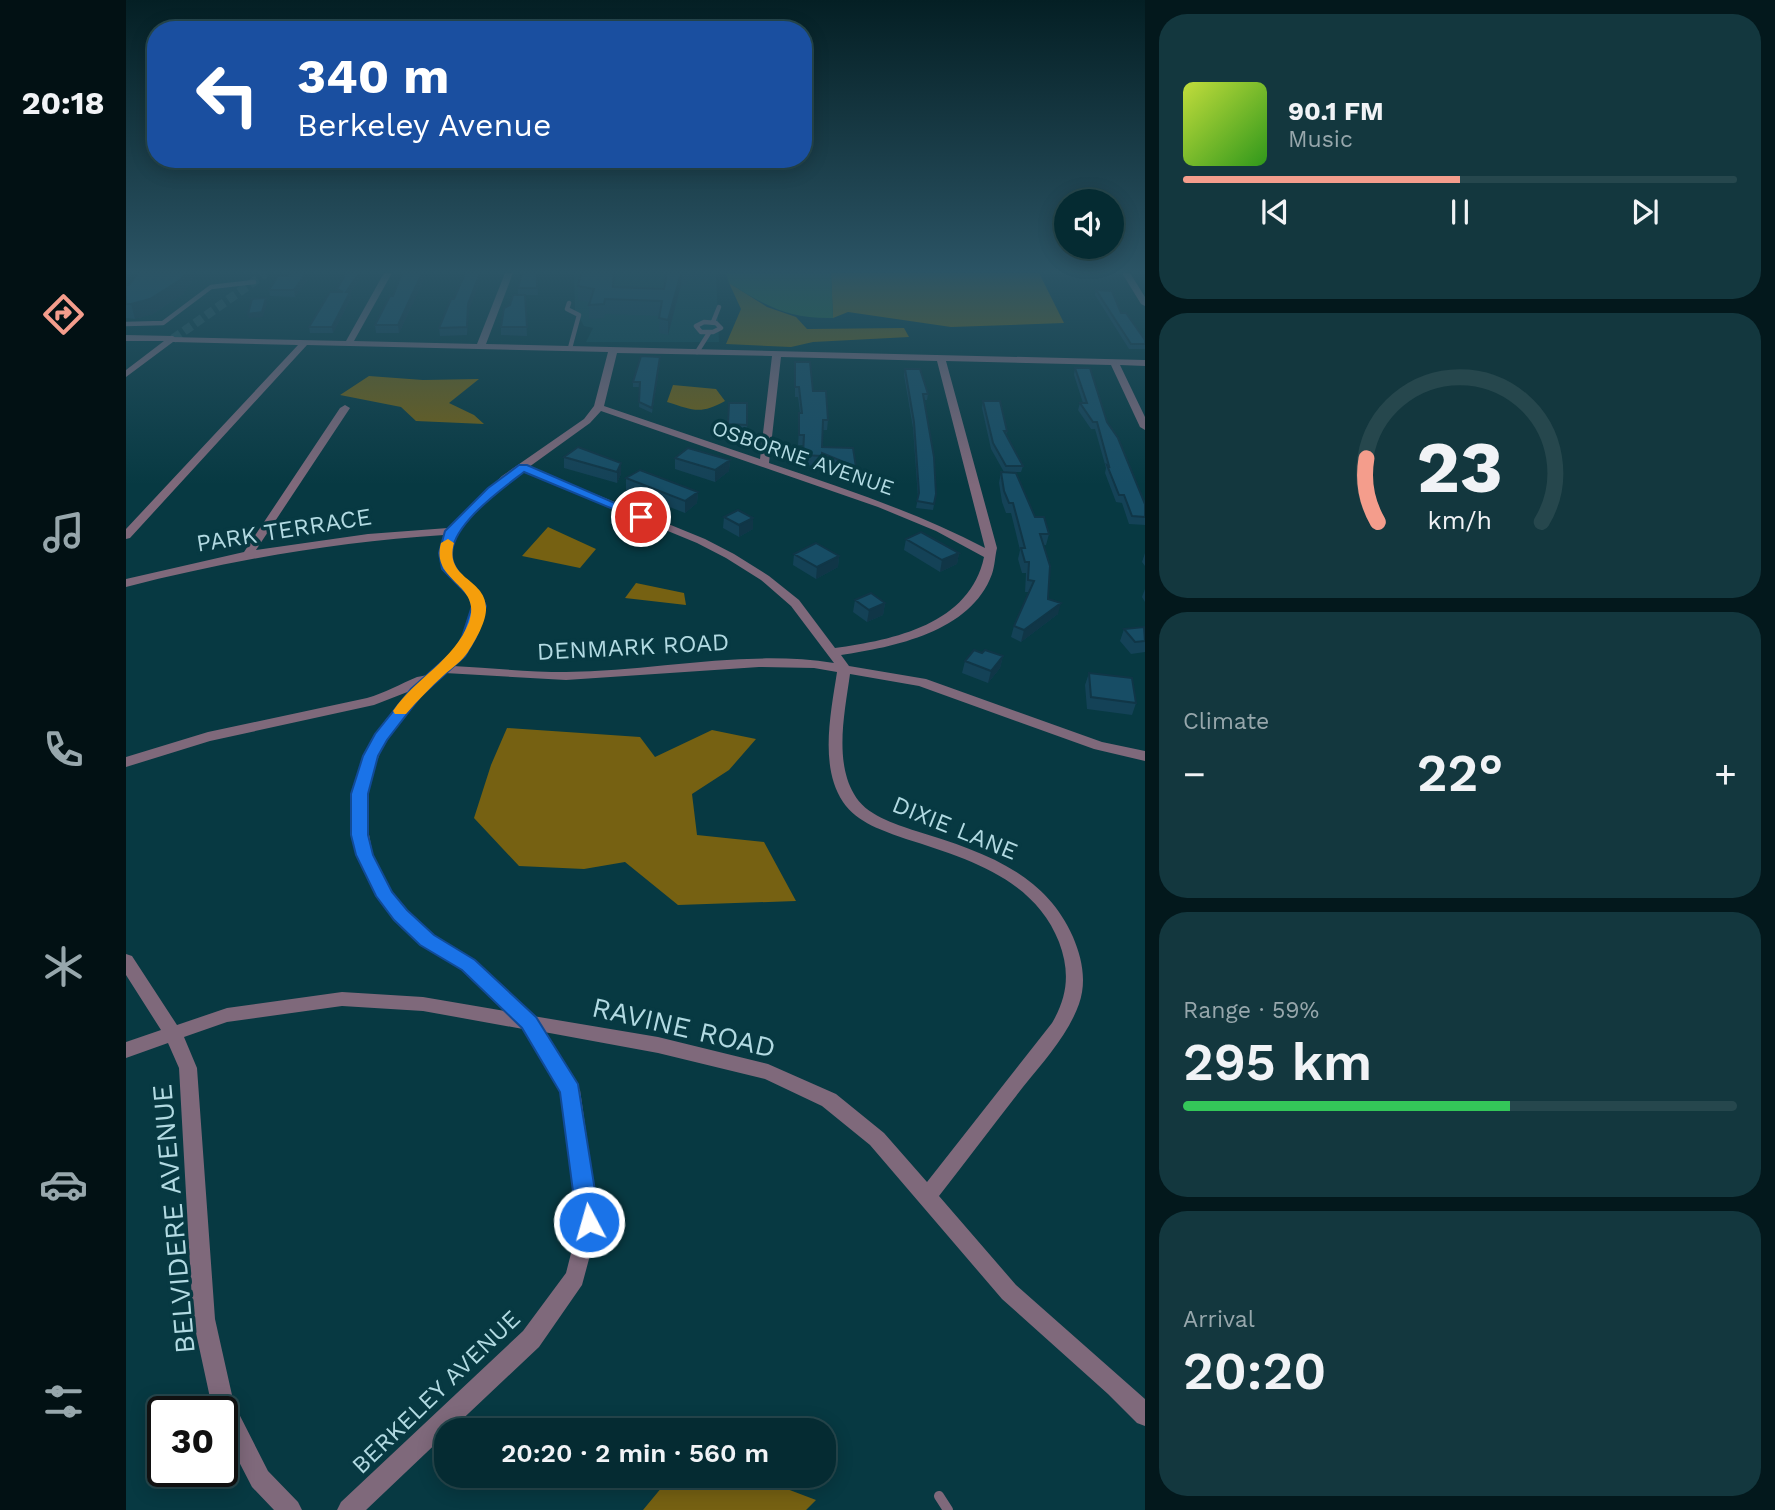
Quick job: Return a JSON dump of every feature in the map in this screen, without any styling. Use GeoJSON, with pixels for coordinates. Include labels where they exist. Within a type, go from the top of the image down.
{"type":"FeatureCollection","features":[{"type":"Feature","properties":{"kind":"street"},"geometry":{"type":"LineString","coordinates":[[126,374],[167,343]]}},
{"type":"Feature","properties":{"kind":"street"},"geometry":{"type":"LineString","coordinates":[[289,343],[1145,363]]}},
{"type":"Feature","properties":{"kind":"street"},"geometry":{"type":"LineString","coordinates":[[126,536],[303,344]]}},
{"type":"Feature","properties":{"kind":"street"},"geometry":{"type":"LineString","coordinates":[[451,531],[492,490],[572,433],[599,407],[613,350]]}},
{"type":"Feature","properties":{"kind":"street"},"geometry":{"type":"LineString","coordinates":[[764,465],[777,354]]}},
{"type":"Feature","properties":{"kind":"street"},"geometry":{"type":"LineString","coordinates":[[833,652],[899,639],[951,615],[969,600],[982,584],[991,548],[941,358]]}},
{"type":"Feature","properties":{"kind":"street"},"geometry":{"type":"LineString","coordinates":[[1114,362],[1145,427]]}},
{"type":"Feature","properties":{"kind":"street","name":"OSBORNE AVENUE"},"geometry":{"type":"LineString","coordinates":[[599,407],[882,505],[940,529],[991,556]]}},
{"type":"Feature","properties":{"kind":"street"},"geometry":{"type":"LineString","coordinates":[[248,554],[345,408]]}},
{"type":"Feature","properties":{"kind":"street"},"geometry":{"type":"LineString","coordinates":[[523,468],[730,555],[765,578],[795,603],[844,668]]}},
{"type":"Feature","properties":{"kind":"street","name":"PARK TERRACE"},"geometry":{"type":"LineString","coordinates":[[126,583],[248,554],[340,539],[451,531]]}},
{"type":"Feature","properties":{"kind":"street","name":"BERKELEY AVENUE"},"geometry":{"type":"LineString","coordinates":[[349,1510],[531,1339],[575,1278],[589,1222],[571,1090],[529,1023],[469,965],[427,940],[400,915],[373,876],[360,835],[359,794],[370,756],[405,705],[460,653],[469,637],[479,606],[475,594],[449,569],[445,553],[451,531]]}},
{"type":"Feature","properties":{"kind":"street","name":"DENMARK ROAD"},"geometry":{"type":"LineString","coordinates":[[445,667],[519,676],[566,676],[759,663],[814,664],[921,682],[1099,746],[1145,756]]}},
{"type":"Feature","properties":{"kind":"street"},"geometry":{"type":"LineString","coordinates":[[126,762],[219,734],[389,696],[445,667]]}},
{"type":"Feature","properties":{"kind":"street","name":"DIXIE LANE"},"geometry":{"type":"LineString","coordinates":[[844,668],[835,730],[839,766],[848,798],[865,815],[889,827],[988,860],[1027,883],[1054,912],[1073,955],[1074,992],[1059,1026],[927,1197]]}},
{"type":"Feature","properties":{"kind":"street","name":"BELVIDERE AVENUE"},"geometry":{"type":"LineString","coordinates":[[126,961],[174,1035],[188,1068],[204,1319],[223,1407],[260,1479],[290,1510]]}},
{"type":"Feature","properties":{"kind":"street","name":"RAVINE ROAD"},"geometry":{"type":"LineString","coordinates":[[126,1050],[227,1015],[342,999],[423,1004],[658,1045],[768,1072],[829,1100],[877,1139],[1009,1292],[1145,1415]]}},
{"type":"Feature","properties":{"kind":"lane"},"geometry":{"type":"LineString","coordinates":[[570,348],[571,343]]}},
{"type":"Feature","properties":{"kind":"lane"},"geometry":{"type":"LineString","coordinates":[[697,352],[702,343]]}},
{"type":"Feature","properties":{"kind":"lane"},"geometry":{"type":"LineString","coordinates":[[939,1496],[948,1510]]}},
{"type":"Feature","properties":{"kind":"shaded area"},"geometry":{"type":"Polygon","coordinates":[[[726,343],[807,343],[791,347],[726,343]]]}},
{"type":"Feature","properties":{"kind":"shaded area"},"geometry":{"type":"Polygon","coordinates":[[[369,376],[423,380],[479,379],[449,403],[474,415],[484,424],[416,421],[401,407],[340,395],[369,376]]]}},
{"type":"Feature","properties":{"kind":"shaded area"},"geometry":{"type":"Polygon","coordinates":[[[673,385],[716,389],[725,401],[703,410],[667,402],[673,385]]]}},
{"type":"Feature","properties":{"kind":"shaded area"},"geometry":{"type":"Polygon","coordinates":[[[548,527],[596,549],[580,568],[522,556],[548,527]]]}},
{"type":"Feature","properties":{"kind":"shaded area"},"geometry":{"type":"Polygon","coordinates":[[[636,583],[684,593],[686,605],[625,598],[636,583]]]}},
{"type":"Feature","properties":{"kind":"shaded area"},"geometry":{"type":"Polygon","coordinates":[[[507,728],[640,737],[655,757],[712,730],[756,739],[729,770],[692,794],[697,835],[764,842],[796,901],[678,905],[625,862],[584,869],[519,866],[474,818],[491,765],[507,728]]]}},
{"type":"Feature","properties":{"kind":"shaded area"},"geometry":{"type":"Polygon","coordinates":[[[661,1488],[784,1488],[816,1500],[806,1510],[643,1510],[661,1488]]]}},
{"type":"Feature","properties":{"kind":"building"},"geometry":{"type":"Polygon","coordinates":[[[641,356],[660,357],[652,408],[639,402],[640,382],[633,382],[641,356]]]}},
{"type":"Feature","properties":{"kind":"building"},"geometry":{"type":"Polygon","coordinates":[[[795,362],[810,362],[813,391],[826,391],[828,420],[823,420],[822,447],[853,448],[856,467],[822,453],[822,456],[803,455],[804,435],[799,435],[799,413],[802,413],[799,387],[795,387],[795,362]]]}},
{"type":"Feature","properties":{"kind":"building"},"geometry":{"type":"Polygon","coordinates":[[[1075,368],[1090,368],[1107,422],[1118,438],[1145,504],[1145,517],[1132,516],[1124,495],[1119,495],[1107,465],[1109,466],[1097,422],[1093,422],[1080,403],[1087,403],[1075,368]]]}},
{"type":"Feature","properties":{"kind":"building"},"geometry":{"type":"Polygon","coordinates":[[[905,369],[920,369],[928,394],[923,394],[934,457],[934,504],[917,501],[919,493],[914,422],[905,369]]]}},
{"type":"Feature","properties":{"kind":"building"},"geometry":{"type":"Polygon","coordinates":[[[983,401],[1000,401],[1007,431],[1004,431],[1023,466],[1006,466],[993,443],[983,401]]]}},
{"type":"Feature","properties":{"kind":"building"},"geometry":{"type":"Polygon","coordinates":[[[729,403],[747,403],[747,425],[728,424],[729,403]]]}},
{"type":"Feature","properties":{"kind":"building"},"geometry":{"type":"Polygon","coordinates":[[[578,447],[621,463],[617,472],[564,457],[578,447]]]}},
{"type":"Feature","properties":{"kind":"building"},"geometry":{"type":"Polygon","coordinates":[[[688,448],[730,460],[715,470],[675,458],[688,448]]]}},
{"type":"Feature","properties":{"kind":"building"},"geometry":{"type":"Polygon","coordinates":[[[640,470],[698,492],[685,501],[626,478],[640,470]]]}},
{"type":"Feature","properties":{"kind":"building"},"geometry":{"type":"Polygon","coordinates":[[[1001,472],[1016,473],[1035,517],[1044,517],[1049,534],[1040,534],[1050,566],[1048,599],[1061,603],[1024,630],[1014,626],[1034,581],[1028,580],[1029,562],[1025,562],[1021,548],[1025,548],[1013,503],[1009,503],[1004,491],[1001,472]]]}},
{"type":"Feature","properties":{"kind":"building"},"geometry":{"type":"Polygon","coordinates":[[[738,510],[753,518],[739,525],[724,517],[738,510]]]}},
{"type":"Feature","properties":{"kind":"building"},"geometry":{"type":"Polygon","coordinates":[[[921,532],[959,553],[942,560],[906,539],[921,532]]]}},
{"type":"Feature","properties":{"kind":"building"},"geometry":{"type":"Polygon","coordinates":[[[816,543],[839,556],[817,567],[794,554],[816,543]]]}},
{"type":"Feature","properties":{"kind":"building"},"geometry":{"type":"Polygon","coordinates":[[[871,593],[885,603],[869,610],[855,600],[871,593]]]}},
{"type":"Feature","properties":{"kind":"building"},"geometry":{"type":"Polygon","coordinates":[[[1144,627],[1145,641],[1135,642],[1124,629],[1144,627]]]}},
{"type":"Feature","properties":{"kind":"building"},"geometry":{"type":"Polygon","coordinates":[[[974,650],[982,653],[985,650],[1003,656],[991,671],[965,661],[974,650]]]}},
{"type":"Feature","properties":{"kind":"building"},"geometry":{"type":"Polygon","coordinates":[[[1089,673],[1132,678],[1136,703],[1091,697],[1089,673]]]}},
{"type":"Feature","properties":{"kind":"slow traffic"},"geometry":{"type":"LineString","coordinates":[[400,711],[416,692],[460,653],[476,621],[479,606],[475,594],[449,569],[445,553],[448,543]]}},
{"type":"Feature","properties":{"kind":"route"},"geometry":{"type":"LineString","coordinates":[[589,1222],[571,1090],[529,1023],[469,965],[427,940],[400,915],[385,896],[365,855],[360,835],[359,794],[370,756],[380,738],[416,692],[460,653],[469,637],[479,606],[475,594],[449,569],[445,553],[451,531],[492,490],[523,468],[641,517]]}}]}
